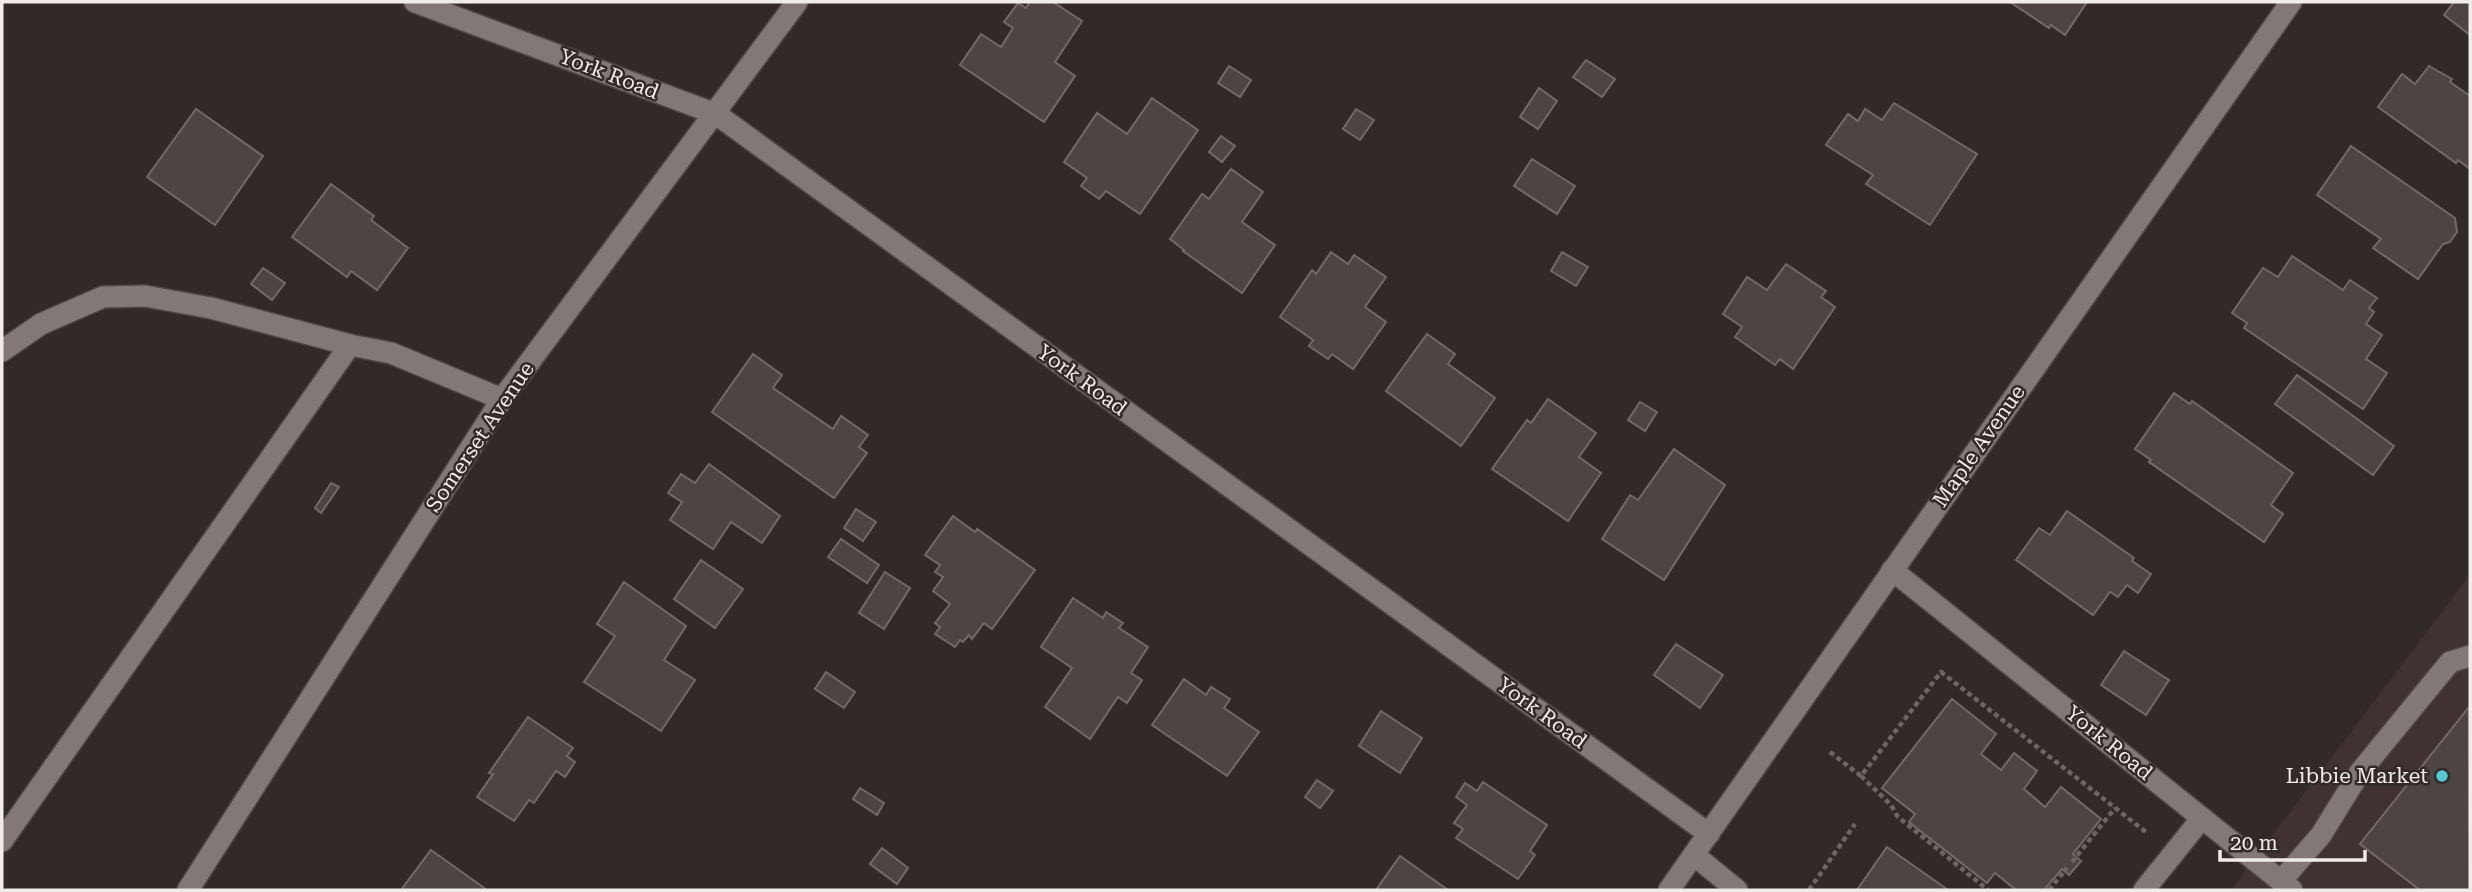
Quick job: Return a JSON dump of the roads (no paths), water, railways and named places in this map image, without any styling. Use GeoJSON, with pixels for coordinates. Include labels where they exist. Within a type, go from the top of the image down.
{"type":"FeatureCollection","features":[{"type":"Feature","properties":{"kind":"street","name":"York Road"},"geometry":{"type":"LineString","coordinates":[[415,2],[716,114],[1709,834]]}},
{"type":"Feature","properties":{"kind":"street","name":"Somerset Avenue"},"geometry":{"type":"LineString","coordinates":[[188,890],[502,399],[797,2]]}},
{"type":"Feature","properties":{"kind":"street","name":"Maple Avenue"},"geometry":{"type":"LineString","coordinates":[[1669,890],[2291,2]]}},
{"type":"Feature","properties":{"kind":"street"},"geometry":{"type":"LineString","coordinates":[[2,351],[41,324],[103,297],[145,296],[211,308],[350,345],[391,353],[502,399]]}},
{"type":"Feature","properties":{"kind":"street"},"geometry":{"type":"LineString","coordinates":[[2,841],[350,345]]}},
{"type":"Feature","properties":{"kind":"street","name":"York Road"},"geometry":{"type":"LineString","coordinates":[[1892,570],[2287,886]]}},
{"type":"Feature","properties":{"kind":"street"},"geometry":{"type":"LineString","coordinates":[[2287,886],[2360,772],[2450,662],[2470,656]]}},
{"type":"Feature","properties":{"kind":"street"},"geometry":{"type":"LineString","coordinates":[[2144,890],[2202,818]]}},
{"type":"Feature","properties":{"kind":"street"},"geometry":{"type":"LineString","coordinates":[[1694,855],[1737,890]]}},
{"type":"Feature","properties":{"kind":"place","name":"Libbie Market"},"geometry":{"type":"Point","coordinates":[2442,776]}}]}
